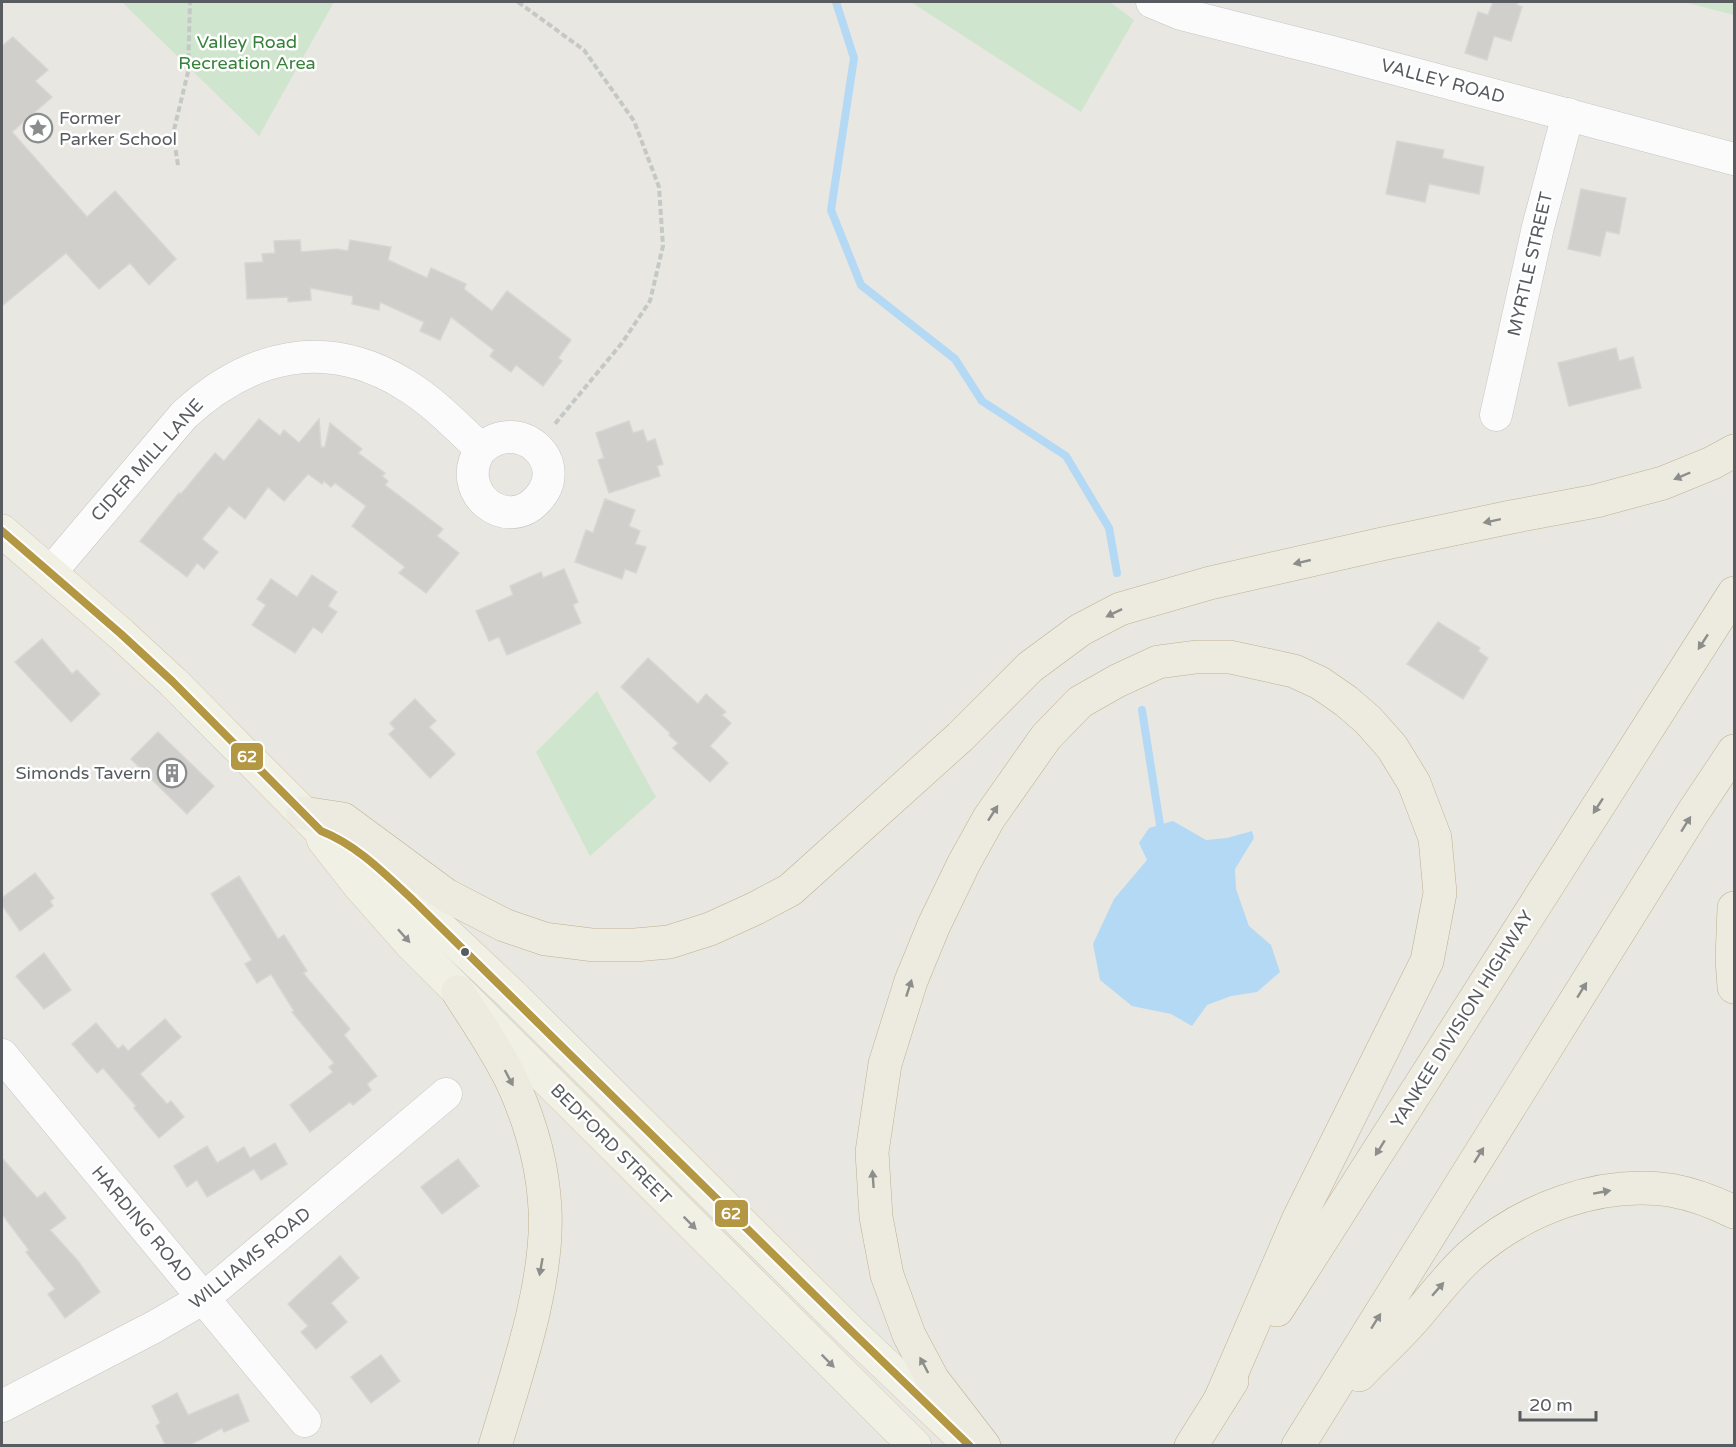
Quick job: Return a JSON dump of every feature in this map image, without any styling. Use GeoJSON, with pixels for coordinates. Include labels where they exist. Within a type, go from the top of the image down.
{"type":"FeatureCollection","features":[{"type":"Feature","properties":{"kind":"highway"},"geometry":{"type":"LineString","coordinates":[[312,822],[343,819],[446,895],[504,925],[545,939],[593,945],[669,942],[710,929],[790,890],[960,737],[1030,667],[1080,630],[1120,609],[1210,583],[1359,549],[1511,516],[1596,501],[1663,483],[1712,463],[1734,451]]}},
{"type":"Feature","properties":{"kind":"highway","name":"YANKEE DIVISION HIGHWAY"},"geometry":{"type":"LineString","coordinates":[[1191,1446],[1734,593]]}},
{"type":"Feature","properties":{"kind":"highway"},"geometry":{"type":"LineString","coordinates":[[984,1446],[933,1380],[909,1335],[887,1275],[876,1217],[872,1152],[885,1064],[911,981],[954,883],[989,818],[1046,737],[1080,702],[1117,681],[1158,662],[1196,657],[1230,657],[1294,671],[1320,682],[1346,700],[1368,720],[1392,747],[1414,783],[1435,838],[1440,893],[1427,961],[1299,1218],[1220,1400]]}},
{"type":"Feature","properties":{"kind":"highway"},"geometry":{"type":"LineString","coordinates":[[1305,1435],[1686,824],[1734,751]]}},
{"type":"Feature","properties":{"kind":"highway"},"geometry":{"type":"LineString","coordinates":[[1734,908],[1732,959],[1734,987]]}},
{"type":"Feature","properties":{"kind":"highway"},"geometry":{"type":"LineString","coordinates":[[458,992],[490,1043],[517,1094],[540,1164],[545,1210],[543,1254],[533,1311],[495,1446]]}},
{"type":"Feature","properties":{"kind":"highway"},"geometry":{"type":"LineString","coordinates":[[1305,1435],[1419,1314],[1452,1274],[1472,1254],[1516,1223],[1540,1211],[1587,1195],[1608,1191],[1650,1189],[1691,1195],[1734,1212]]}},
{"type":"Feature","properties":{"kind":"main road","name":"BEDFORD STREET"},"geometry":{"type":"LineString","coordinates":[[2,531],[173,682],[312,822],[359,885],[412,945],[915,1446]]}},
{"type":"Feature","properties":{"kind":"main road","name":"BEDFORD STREET"},"geometry":{"type":"LineString","coordinates":[[312,822],[331,832],[365,857],[438,925],[850,1331],[971,1446]]}},
{"type":"Feature","properties":{"kind":"street","name":"VALLEY ROAD"},"geometry":{"type":"LineString","coordinates":[[1152,2],[1181,14],[1734,159]]}},
{"type":"Feature","properties":{"kind":"street","name":"MYRTLE STREET"},"geometry":{"type":"LineString","coordinates":[[1496,415],[1538,226],[1568,114]]}},
{"type":"Feature","properties":{"kind":"street","name":"CIDER MILL LANE"},"geometry":{"type":"LineString","coordinates":[[50,573],[184,415],[204,396],[225,382],[265,363],[285,359],[326,357],[368,367],[406,385],[435,407],[481,449]]}},
{"type":"Feature","properties":{"kind":"street"},"geometry":{"type":"LineString","coordinates":[[513,436],[530,441],[542,453],[548,469],[543,493],[524,509],[507,512],[491,507],[478,496],[472,472],[473,463],[481,449],[496,439],[513,436]]}},
{"type":"Feature","properties":{"kind":"street","name":"HARDING ROAD"},"geometry":{"type":"LineString","coordinates":[[2,1055],[305,1421]]}},
{"type":"Feature","properties":{"kind":"street","name":"WILLIAMS ROAD"},"geometry":{"type":"LineString","coordinates":[[2,1407],[163,1323],[204,1298],[446,1095]]}},
{"type":"Feature","properties":{"kind":"path"},"geometry":{"type":"LineString","coordinates":[[178,165],[173,134],[188,72],[190,2]]}},
{"type":"Feature","properties":{"kind":"path"},"geometry":{"type":"LineString","coordinates":[[518,2],[584,50],[634,121],[659,187],[663,246],[650,301],[610,359],[537,447]]}},
{"type":"Feature","properties":{"kind":"green space","name":"Valley Road Recreation Area"},"geometry":{"type":"Polygon","coordinates":[[[122,2],[334,2],[259,136],[122,2]]]}},
{"type":"Feature","properties":{"kind":"green space"},"geometry":{"type":"Polygon","coordinates":[[[911,2],[1110,2],[1134,20],[1081,112],[911,2]]]}},
{"type":"Feature","properties":{"kind":"green space"},"geometry":{"type":"Polygon","coordinates":[[[1684,2],[1734,2],[1734,15],[1684,2]]]}},
{"type":"Feature","properties":{"kind":"green space"},"geometry":{"type":"Polygon","coordinates":[[[597,691],[656,797],[590,856],[536,752],[597,691]]]}},
{"type":"Feature","properties":{"kind":"water"},"geometry":{"type":"Polygon","coordinates":[[[1173,821],[1206,840],[1227,838],[1252,831],[1254,838],[1235,869],[1236,889],[1249,926],[1271,945],[1280,972],[1257,992],[1231,996],[1207,1005],[1192,1026],[1171,1014],[1132,1006],[1100,980],[1093,944],[1114,899],[1147,860],[1139,843],[1149,828],[1173,821]]]}},
{"type":"Feature","properties":{"kind":"building"},"geometry":{"type":"Polygon","coordinates":[[[1493,2],[1518,2],[1517,5],[1522,7],[1511,41],[1494,36],[1487,60],[1465,53],[1478,12],[1488,15],[1493,2]]]}},
{"type":"Feature","properties":{"kind":"building"},"geometry":{"type":"Polygon","coordinates":[[[13,37],[48,70],[35,81],[52,97],[12,132],[87,217],[115,191],[176,259],[149,285],[130,263],[99,289],[66,253],[2,306],[2,46],[13,37]]]}},
{"type":"Feature","properties":{"kind":"building"},"geometry":{"type":"Polygon","coordinates":[[[1397,141],[1444,150],[1442,158],[1484,167],[1479,194],[1429,184],[1425,202],[1386,194],[1397,141]]]}},
{"type":"Feature","properties":{"kind":"building"},"geometry":{"type":"Polygon","coordinates":[[[1581,189],[1626,198],[1619,234],[1606,231],[1600,256],[1568,249],[1581,189]]]}},
{"type":"Feature","properties":{"kind":"building"},"geometry":{"type":"Polygon","coordinates":[[[300,240],[301,252],[337,249],[348,251],[350,240],[391,247],[388,260],[427,278],[431,268],[466,284],[464,289],[492,311],[507,291],[571,340],[558,358],[562,361],[543,386],[516,365],[511,372],[490,356],[494,350],[451,317],[440,340],[420,331],[424,322],[380,302],[379,310],[352,304],[353,296],[310,288],[311,300],[288,302],[288,297],[247,299],[245,263],[263,262],[262,254],[275,253],[274,241],[300,240]]]}},
{"type":"Feature","properties":{"kind":"building"},"geometry":{"type":"Polygon","coordinates":[[[1616,348],[1619,361],[1633,357],[1641,388],[1569,406],[1558,363],[1616,348]]]}},
{"type":"Feature","properties":{"kind":"building"},"geometry":{"type":"Polygon","coordinates":[[[259,419],[280,436],[284,430],[299,443],[319,419],[321,447],[325,447],[330,423],[362,449],[358,453],[385,473],[382,476],[388,481],[385,485],[443,529],[437,536],[459,553],[426,593],[399,573],[405,567],[352,526],[366,506],[335,483],[331,487],[324,481],[322,484],[308,474],[284,501],[268,487],[245,519],[229,506],[202,539],[218,552],[204,569],[197,563],[187,577],[140,541],[215,453],[224,461],[259,419]]]}},
{"type":"Feature","properties":{"kind":"building"},"geometry":{"type":"Polygon","coordinates":[[[629,421],[633,433],[643,430],[647,442],[655,439],[663,464],[657,466],[660,476],[609,493],[598,460],[604,458],[596,433],[629,421]]]}},
{"type":"Feature","properties":{"kind":"building"},"geometry":{"type":"Polygon","coordinates":[[[605,499],[635,510],[629,526],[640,531],[635,544],[646,547],[636,573],[625,569],[622,579],[575,562],[586,530],[593,533],[605,499]]]}},
{"type":"Feature","properties":{"kind":"building"},"geometry":{"type":"Polygon","coordinates":[[[564,569],[578,602],[573,605],[581,623],[507,655],[499,637],[489,641],[476,611],[513,595],[510,586],[541,572],[543,578],[564,569]]]}},
{"type":"Feature","properties":{"kind":"building"},"geometry":{"type":"Polygon","coordinates":[[[312,575],[337,592],[328,606],[337,612],[322,633],[313,627],[295,653],[252,625],[266,605],[257,599],[271,579],[297,597],[312,575]]]}},
{"type":"Feature","properties":{"kind":"building"},"geometry":{"type":"Polygon","coordinates":[[[1438,622],[1480,648],[1478,651],[1488,658],[1463,699],[1407,664],[1438,622]]]}},
{"type":"Feature","properties":{"kind":"building"},"geometry":{"type":"Polygon","coordinates":[[[42,639],[72,674],[77,670],[100,694],[71,722],[15,662],[42,639]]]}},
{"type":"Feature","properties":{"kind":"building"},"geometry":{"type":"Polygon","coordinates":[[[648,658],[698,704],[706,694],[726,712],[722,715],[731,723],[710,746],[728,763],[710,782],[673,748],[678,743],[669,735],[670,733],[621,687],[648,658]]]}},
{"type":"Feature","properties":{"kind":"building"},"geometry":{"type":"Polygon","coordinates":[[[415,699],[436,721],[429,727],[455,754],[430,778],[389,734],[395,729],[390,723],[415,699]]]}},
{"type":"Feature","properties":{"kind":"building","name":"Simonds Tavern"},"geometry":{"type":"Polygon","coordinates":[[[158,732],[214,786],[187,814],[131,759],[158,732]]]}},
{"type":"Feature","properties":{"kind":"building"},"geometry":{"type":"Polygon","coordinates":[[[35,873],[54,898],[50,901],[53,906],[20,931],[2,905],[2,898],[35,873]]]}},
{"type":"Feature","properties":{"kind":"building"},"geometry":{"type":"Polygon","coordinates":[[[239,876],[278,939],[284,935],[307,971],[303,973],[350,1029],[344,1035],[377,1076],[367,1084],[371,1090],[353,1105],[350,1102],[310,1132],[290,1105],[333,1072],[329,1067],[334,1063],[292,1012],[294,1011],[271,974],[257,983],[245,964],[252,960],[211,894],[239,876]]]}},
{"type":"Feature","properties":{"kind":"building"},"geometry":{"type":"Polygon","coordinates":[[[44,953],[71,990],[44,1009],[16,976],[44,953]]]}},
{"type":"Feature","properties":{"kind":"building"},"geometry":{"type":"Polygon","coordinates":[[[165,1019],[181,1037],[140,1074],[167,1104],[171,1101],[184,1117],[159,1138],[134,1108],[136,1106],[103,1068],[97,1073],[72,1044],[96,1023],[118,1049],[123,1045],[128,1051],[165,1019]]]}},
{"type":"Feature","properties":{"kind":"building"},"geometry":{"type":"Polygon","coordinates":[[[275,1143],[287,1164],[261,1180],[254,1169],[207,1197],[197,1180],[187,1187],[174,1166],[207,1146],[217,1163],[244,1147],[250,1158],[275,1143]]]}},
{"type":"Feature","properties":{"kind":"building"},"geometry":{"type":"Polygon","coordinates":[[[2,1158],[37,1198],[45,1192],[66,1218],[50,1230],[78,1261],[100,1292],[65,1318],[48,1294],[55,1289],[26,1252],[29,1250],[2,1214],[2,1158]]]}},
{"type":"Feature","properties":{"kind":"building"},"geometry":{"type":"Polygon","coordinates":[[[458,1159],[479,1186],[442,1214],[421,1187],[458,1159]]]}},
{"type":"Feature","properties":{"kind":"building"},"geometry":{"type":"Polygon","coordinates":[[[340,1256],[359,1278],[331,1303],[347,1322],[316,1349],[301,1332],[308,1326],[288,1304],[340,1256]]]}},
{"type":"Feature","properties":{"kind":"building"},"geometry":{"type":"Polygon","coordinates":[[[381,1355],[400,1381],[371,1403],[351,1377],[381,1355]]]}},
{"type":"Feature","properties":{"kind":"building"},"geometry":{"type":"Polygon","coordinates":[[[177,1393],[188,1415],[238,1394],[249,1421],[224,1432],[222,1428],[188,1446],[166,1446],[156,1426],[160,1423],[152,1406],[177,1393]]]}},
{"type":"Feature","properties":{"kind":"waterway"},"geometry":{"type":"LineString","coordinates":[[836,2],[854,58],[831,210],[861,285],[955,359],[982,401],[1066,456],[1109,528],[1117,573]]}},
{"type":"Feature","properties":{"kind":"waterway"},"geometry":{"type":"LineString","coordinates":[[1142,710],[1160,825]]}},
{"type":"Feature","properties":{"kind":"transit line","name":"62"},"geometry":{"type":"LineString","coordinates":[[2,531],[173,682],[321,831],[358,852],[412,899],[970,1446]]}},
{"type":"Feature","properties":{"kind":"place","name":"Former Parker School"},"geometry":{"type":"Point","coordinates":[38,128]}},
{"type":"Feature","properties":{"kind":"place","name":"Simonds Tavern"},"geometry":{"type":"Point","coordinates":[172,773]}}]}
